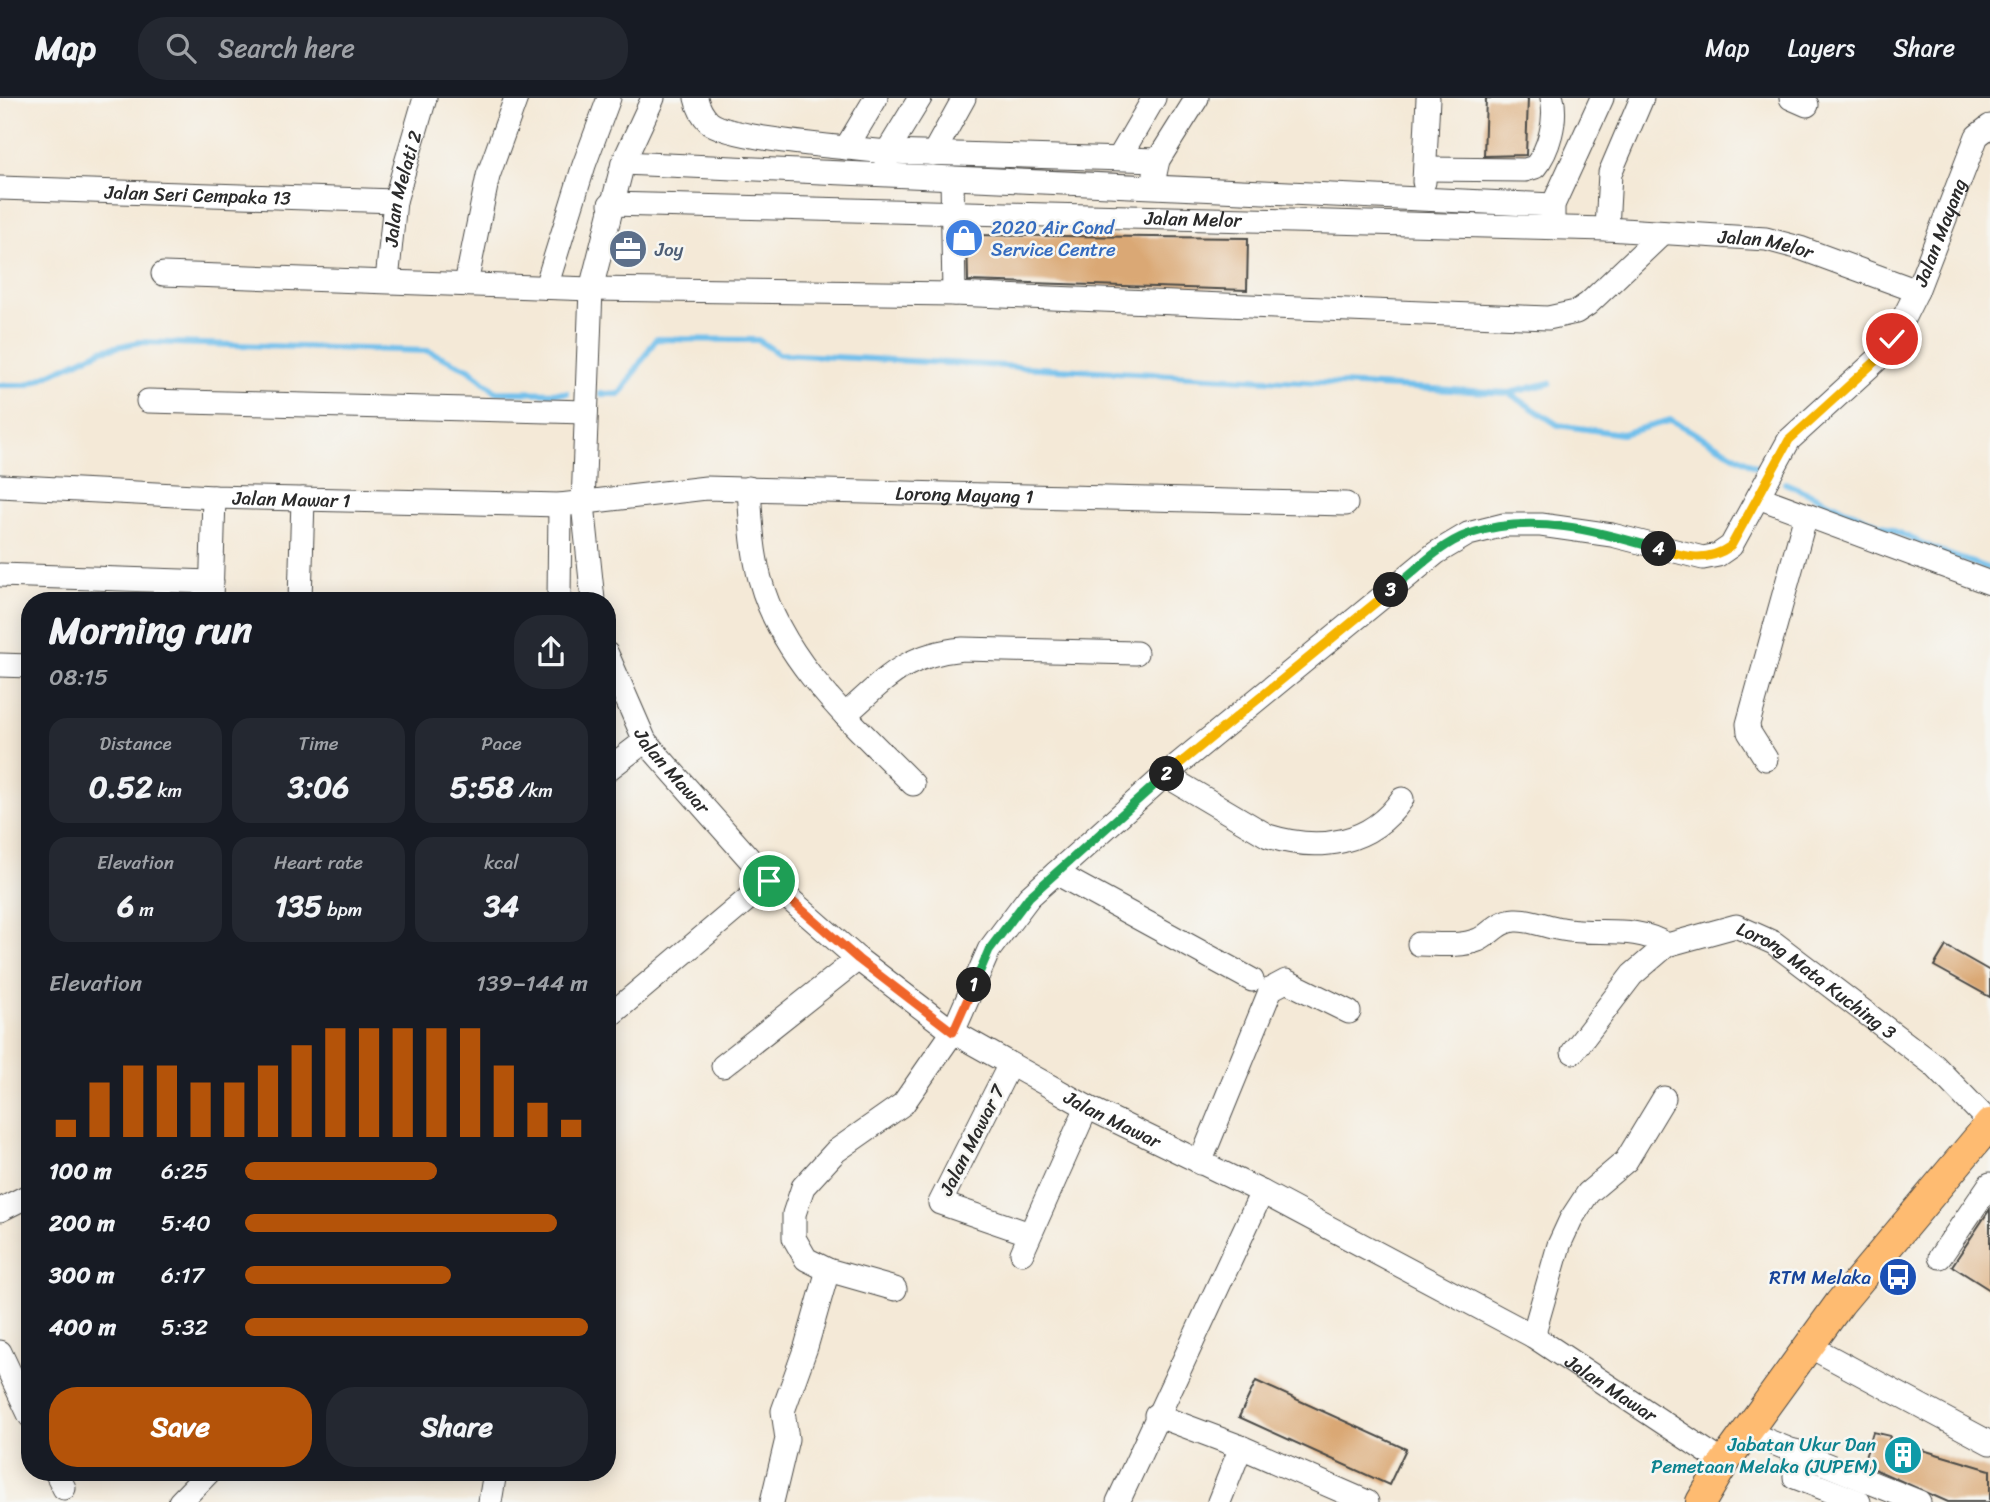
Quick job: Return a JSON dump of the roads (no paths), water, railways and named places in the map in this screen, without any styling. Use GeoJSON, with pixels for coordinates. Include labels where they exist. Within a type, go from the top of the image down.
{"type":"FeatureCollection","features":[{"type":"Feature","properties":{"kind":"main road"},"geometry":{"type":"LineString","coordinates":[[1702,1502],[1724,1463],[1840,1303],[1990,1124]]}},
{"type":"Feature","properties":{"kind":"street","name":"Jalan Melati 2"},"geometry":{"type":"LineString","coordinates":[[387,281],[395,201],[425,98]]}},
{"type":"Feature","properties":{"kind":"street"},"geometry":{"type":"LineString","coordinates":[[466,284],[488,176],[516,98]]}},
{"type":"Feature","properties":{"kind":"street"},"geometry":{"type":"LineString","coordinates":[[546,287],[584,165],[609,98]]}},
{"type":"Feature","properties":{"kind":"street"},"geometry":{"type":"LineString","coordinates":[[592,592],[583,504],[591,289],[610,204],[623,163],[653,98]]}},
{"type":"Feature","properties":{"kind":"street"},"geometry":{"type":"LineString","coordinates":[[696,98],[698,107],[710,123],[731,132],[846,148],[886,163],[933,154],[1157,160]]}},
{"type":"Feature","properties":{"kind":"street"},"geometry":{"type":"LineString","coordinates":[[846,148],[876,98]]}},
{"type":"Feature","properties":{"kind":"street"},"geometry":{"type":"LineString","coordinates":[[886,163],[920,98]]}},
{"type":"Feature","properties":{"kind":"street"},"geometry":{"type":"LineString","coordinates":[[933,154],[964,98]]}},
{"type":"Feature","properties":{"kind":"street"},"geometry":{"type":"LineString","coordinates":[[1119,158],[1154,98]]}},
{"type":"Feature","properties":{"kind":"street"},"geometry":{"type":"LineString","coordinates":[[1152,187],[1157,160],[1197,98]]}},
{"type":"Feature","properties":{"kind":"street"},"geometry":{"type":"LineString","coordinates":[[1421,199],[1426,169],[1428,98]]}},
{"type":"Feature","properties":{"kind":"street"},"geometry":{"type":"LineString","coordinates":[[1553,217],[1602,98]]}},
{"type":"Feature","properties":{"kind":"street"},"geometry":{"type":"LineString","coordinates":[[1607,229],[1610,173],[1642,98]]}},
{"type":"Feature","properties":{"kind":"street"},"geometry":{"type":"LineString","coordinates":[[1426,169],[1525,170],[1535,167],[1547,146],[1553,103]]}},
{"type":"Feature","properties":{"kind":"street"},"geometry":{"type":"LineString","coordinates":[[1553,103],[1587,131]]}},
{"type":"Feature","properties":{"kind":"street","name":"Jalan Mayang"},"geometry":{"type":"LineString","coordinates":[[828,1270],[806,1259],[794,1238],[794,1214],[803,1186],[836,1151],[902,1104],[953,1032],[989,950],[1007,922],[1056,873],[1165,775],[1436,553],[1468,534],[1504,526],[1578,528],[1703,558],[1718,555],[1731,546],[1789,440],[1879,358],[1898,329],[1917,291],[1977,136],[1990,126]]}},
{"type":"Feature","properties":{"kind":"street","name":"Jalan Melor"},"geometry":{"type":"LineString","coordinates":[[623,163],[886,163],[953,178],[1421,199],[1553,217],[1607,229],[1766,239],[1800,248],[1917,291]]}},
{"type":"Feature","properties":{"kind":"street"},"geometry":{"type":"LineString","coordinates":[[953,178],[954,294]]}},
{"type":"Feature","properties":{"kind":"street","name":"Jalan Seri Cempaka 13"},"geometry":{"type":"LineString","coordinates":[[0,188],[395,201]]}},
{"type":"Feature","properties":{"kind":"street"},"geometry":{"type":"LineString","coordinates":[[1267,192],[1267,221]]}},
{"type":"Feature","properties":{"kind":"street","name":"Jalan Melor"},"geometry":{"type":"LineString","coordinates":[[610,204],[1267,221],[1553,217]]}},
{"type":"Feature","properties":{"kind":"street"},"geometry":{"type":"LineString","coordinates":[[163,274],[591,289],[954,294],[1548,318],[1576,312],[1588,304],[1663,233]]}},
{"type":"Feature","properties":{"kind":"street"},"geometry":{"type":"LineString","coordinates":[[148,401],[586,412]]}},
{"type":"Feature","properties":{"kind":"street","name":"Jalan Mawar 1"},"geometry":{"type":"LineString","coordinates":[[0,486],[214,497],[583,504]]}},
{"type":"Feature","properties":{"kind":"street"},"geometry":{"type":"LineString","coordinates":[[749,488],[752,533],[760,580],[777,621],[804,666],[845,715],[913,784]]}},
{"type":"Feature","properties":{"kind":"street","name":"Lorong Mayang 1"},"geometry":{"type":"LineString","coordinates":[[583,504],[666,491],[749,488],[1346,504]]}},
{"type":"Feature","properties":{"kind":"street"},"geometry":{"type":"LineString","coordinates":[[0,575],[211,591],[214,497]]}},
{"type":"Feature","properties":{"kind":"street"},"geometry":{"type":"LineString","coordinates":[[1758,497],[1990,583]]}},
{"type":"Feature","properties":{"kind":"street"},"geometry":{"type":"LineString","coordinates":[[300,592],[303,499]]}},
{"type":"Feature","properties":{"kind":"street"},"geometry":{"type":"LineString","coordinates":[[559,592],[560,505]]}},
{"type":"Feature","properties":{"kind":"street"},"geometry":{"type":"LineString","coordinates":[[1766,759],[1749,732],[1748,724],[1807,515]]}},
{"type":"Feature","properties":{"kind":"street"},"geometry":{"type":"LineString","coordinates":[[560,575],[589,575]]}},
{"type":"Feature","properties":{"kind":"street"},"geometry":{"type":"LineString","coordinates":[[845,715],[898,668],[914,658],[937,651],[963,649],[1136,653]]}},
{"type":"Feature","properties":{"kind":"street"},"geometry":{"type":"LineString","coordinates":[[0,665],[21,666]]}},
{"type":"Feature","properties":{"kind":"street","name":"Jalan Mawar"},"geometry":{"type":"LineString","coordinates":[[616,675],[645,741],[769,881],[858,959],[953,1032],[1009,1066],[1087,1107],[1262,1192],[1533,1336],[1724,1463]]}},
{"type":"Feature","properties":{"kind":"street"},"geometry":{"type":"LineString","coordinates":[[616,762],[645,741]]}},
{"type":"Feature","properties":{"kind":"street"},"geometry":{"type":"LineString","coordinates":[[1165,775],[1268,836],[1286,841],[1342,841],[1370,833],[1388,819],[1402,799]]}},
{"type":"Feature","properties":{"kind":"street"},"geometry":{"type":"LineString","coordinates":[[1056,873],[1252,980]]}},
{"type":"Feature","properties":{"kind":"street"},"geometry":{"type":"LineString","coordinates":[[616,1010],[769,881]]}},
{"type":"Feature","properties":{"kind":"street"},"geometry":{"type":"LineString","coordinates":[[1419,944],[1461,944],[1480,939],[1495,926],[1513,920],[1535,921],[1584,932],[1637,932],[1653,936],[1667,945]]}},
{"type":"Feature","properties":{"kind":"street","name":"Lorong Mata Kuching 3"},"geometry":{"type":"LineString","coordinates":[[1573,1052],[1632,975],[1667,945],[1737,926],[1774,943],[1934,1065],[1990,1124]]}},
{"type":"Feature","properties":{"kind":"street"},"geometry":{"type":"LineString","coordinates":[[723,1066],[858,959]]}},
{"type":"Feature","properties":{"kind":"street"},"geometry":{"type":"LineString","coordinates":[[1200,1163],[1271,989],[1286,981],[1349,1012]]}},
{"type":"Feature","properties":{"kind":"street","name":"Jalan Mawar 7"},"geometry":{"type":"LineString","coordinates":[[1009,1066],[940,1203],[1026,1244],[1087,1107]]}},
{"type":"Feature","properties":{"kind":"street"},"geometry":{"type":"LineString","coordinates":[[1533,1336],[1559,1245],[1572,1219],[1588,1193],[1626,1161],[1664,1098]]}},
{"type":"Feature","properties":{"kind":"street"},"geometry":{"type":"LineString","coordinates":[[1960,1158],[1990,1176]]}},
{"type":"Feature","properties":{"kind":"street"},"geometry":{"type":"LineString","coordinates":[[1940,1257],[1990,1184]]}},
{"type":"Feature","properties":{"kind":"street"},"geometry":{"type":"LineString","coordinates":[[1118,1502],[1156,1415],[1262,1192]]}},
{"type":"Feature","properties":{"kind":"street"},"geometry":{"type":"LineString","coordinates":[[0,1210],[21,1200]]}},
{"type":"Feature","properties":{"kind":"street"},"geometry":{"type":"LineString","coordinates":[[772,1502],[787,1439],[783,1411],[806,1347],[828,1270],[895,1289]]}},
{"type":"Feature","properties":{"kind":"street"},"geometry":{"type":"LineString","coordinates":[[1809,1346],[1990,1443]]}},
{"type":"Feature","properties":{"kind":"street"},"geometry":{"type":"LineString","coordinates":[[0,1353],[21,1397]]}},
{"type":"Feature","properties":{"kind":"street"},"geometry":{"type":"LineString","coordinates":[[1156,1415],[1241,1447],[1367,1502]]}},
{"type":"Feature","properties":{"kind":"street"},"geometry":{"type":"LineString","coordinates":[[1746,1432],[1919,1502]]}},
{"type":"Feature","properties":{"kind":"street"},"geometry":{"type":"LineString","coordinates":[[1219,1502],[1241,1447]]}},
{"type":"Feature","properties":{"kind":"street"},"geometry":{"type":"LineString","coordinates":[[1796,1451],[1795,1477],[1855,1501],[1860,1477]]}},
{"type":"Feature","properties":{"kind":"street"},"geometry":{"type":"LineString","coordinates":[[180,1502],[200,1481]]}},
{"type":"Feature","properties":{"kind":"street"},"geometry":{"type":"LineString","coordinates":[[490,1502],[494,1481]]}},
{"type":"Feature","properties":{"kind":"waterway"},"geometry":{"type":"LineString","coordinates":[[601,394],[620,394],[656,339],[758,340],[779,354],[1509,393],[1558,425],[1622,434],[1671,420],[1758,468]]}},
{"type":"Feature","properties":{"kind":"waterway"},"geometry":{"type":"LineString","coordinates":[[0,385],[27,385],[102,350],[140,342],[428,351],[469,369],[496,392],[567,393]]}},
{"type":"Feature","properties":{"kind":"waterway"},"geometry":{"type":"LineString","coordinates":[[1509,393],[1550,383]]}},
{"type":"Feature","properties":{"kind":"waterway"},"geometry":{"type":"LineString","coordinates":[[1785,483],[1944,553],[1990,569]]}},
{"type":"Feature","properties":{"kind":"place","name":"2020 Air Cond Service Centre"},"geometry":{"type":"Point","coordinates":[964,238]}},
{"type":"Feature","properties":{"kind":"place","name":"Joy"},"geometry":{"type":"Point","coordinates":[628,249]}},
{"type":"Feature","properties":{"kind":"place","name":"RTM Melaka"},"geometry":{"type":"Point","coordinates":[1898,1277]}},
{"type":"Feature","properties":{"kind":"place","name":"Jabatan Ukur Dan Pemetaan Melaka (JUPEM)"},"geometry":{"type":"Point","coordinates":[1903,1455]}}]}
